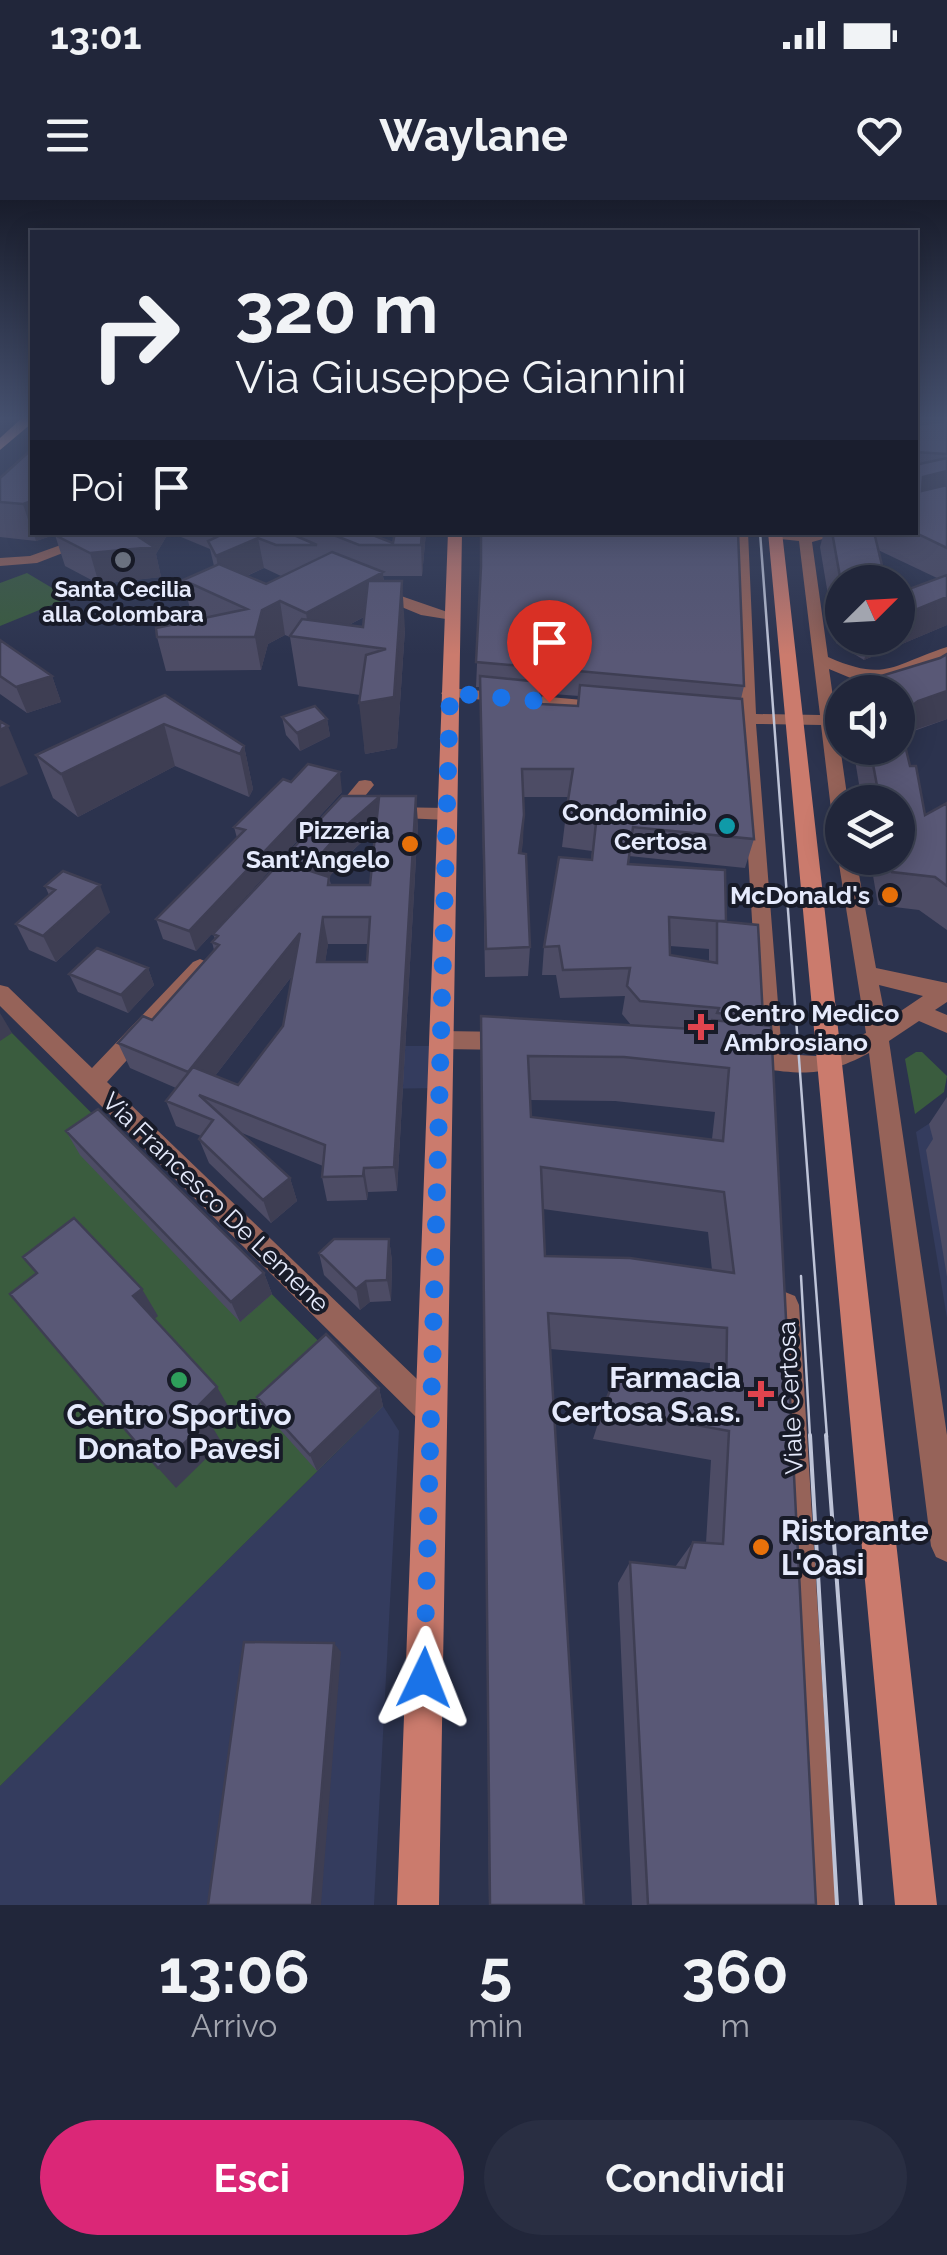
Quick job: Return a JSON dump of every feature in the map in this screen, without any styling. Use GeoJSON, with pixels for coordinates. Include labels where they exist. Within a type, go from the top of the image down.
{"type":"FeatureCollection","features":[{"type":"Feature","properties":{"kind":"street"},"geometry":{"type":"LineString","coordinates":[[0,562],[32,560],[103,535]]}},
{"type":"Feature","properties":{"kind":"street"},"geometry":{"type":"LineString","coordinates":[[418,1905],[455,535]]}},
{"type":"Feature","properties":{"kind":"street"},"geometry":{"type":"LineString","coordinates":[[742,535],[748,720],[774,1095]]}},
{"type":"Feature","properties":{"kind":"street"},"geometry":{"type":"LineString","coordinates":[[775,535],[916,1905]]}},
{"type":"Feature","properties":{"kind":"street"},"geometry":{"type":"LineString","coordinates":[[804,535],[825,699]]}},
{"type":"Feature","properties":{"kind":"street"},"geometry":{"type":"LineString","coordinates":[[365,586],[426,612],[452,616]]}},
{"type":"Feature","properties":{"kind":"street"},"geometry":{"type":"LineString","coordinates":[[822,660],[853,674],[890,675],[947,651]]}},
{"type":"Feature","properties":{"kind":"street"},"geometry":{"type":"LineString","coordinates":[[450,693],[614,708]]}},
{"type":"Feature","properties":{"kind":"street"},"geometry":{"type":"LineString","coordinates":[[712,717],[748,720],[825,712]]}},
{"type":"Feature","properties":{"kind":"street"},"geometry":{"type":"LineString","coordinates":[[321,836],[366,785]]}},
{"type":"Feature","properties":{"kind":"street"},"geometry":{"type":"LineString","coordinates":[[344,812],[447,814]]}},
{"type":"Feature","properties":{"kind":"street"},"geometry":{"type":"LineString","coordinates":[[850,875],[864,973],[898,1023],[946,1528]]}},
{"type":"Feature","properties":{"kind":"street"},"geometry":{"type":"LineString","coordinates":[[93,1082],[218,948]]}},
{"type":"Feature","properties":{"kind":"street"},"geometry":{"type":"LineString","coordinates":[[864,973],[945,992]]}},
{"type":"Feature","properties":{"kind":"street"},"geometry":{"type":"LineString","coordinates":[[735,1056],[809,1065],[830,1060],[945,992]]}},
{"type":"Feature","properties":{"kind":"street","name":"Via Francesco De Lemene"},"geometry":{"type":"LineString","coordinates":[[0,993],[431,1412]]}},
{"type":"Feature","properties":{"kind":"street"},"geometry":{"type":"LineString","coordinates":[[898,1023],[947,1024]]}},
{"type":"Feature","properties":{"kind":"street"},"geometry":{"type":"LineString","coordinates":[[441,1040],[536,1041]]}},
{"type":"Feature","properties":{"kind":"street","name":"Viale Certosa"},"geometry":{"type":"LineString","coordinates":[[783,1274],[817,1905]]}},
{"type":"Feature","properties":{"kind":"shaded area"},"geometry":{"type":"Polygon","coordinates":[[[313,1046],[440,1046],[440,1088],[307,1090],[313,1046]]]}},
{"type":"Feature","properties":{"kind":"shaded area"},"geometry":{"type":"Polygon","coordinates":[[[947,1112],[947,1318],[916,1132],[947,1112]]]}},
{"type":"Feature","properties":{"kind":"shaded area"},"geometry":{"type":"Polygon","coordinates":[[[383,1406],[399,1431],[374,1905],[0,1905],[0,1786],[383,1406]]]}},
{"type":"Feature","properties":{"kind":"green space"},"geometry":{"type":"Polygon","coordinates":[[[27,573],[69,598],[0,626],[0,583],[27,573]]]}},
{"type":"Feature","properties":{"kind":"green space","name":"Centro Sportivo Donato Pavesi"},"geometry":{"type":"Polygon","coordinates":[[[0,1021],[383,1406],[0,1786],[0,1021]]]}},
{"type":"Feature","properties":{"kind":"green space"},"geometry":{"type":"Polygon","coordinates":[[[922,1052],[947,1076],[944,1092],[915,1114],[905,1059],[922,1052]]]}},
{"type":"Feature","properties":{"kind":"building"},"geometry":{"type":"Polygon","coordinates":[[[0,497],[30,497],[30,502],[23,504],[0,502],[0,497]]]}},
{"type":"Feature","properties":{"kind":"building"},"geometry":{"type":"Polygon","coordinates":[[[918,497],[947,497],[947,548],[918,534],[918,497]]]}},
{"type":"Feature","properties":{"kind":"building"},"geometry":{"type":"Polygon","coordinates":[[[55,535],[140,535],[154,547],[90,553],[55,535]]]}},
{"type":"Feature","properties":{"kind":"building"},"geometry":{"type":"Polygon","coordinates":[[[221,535],[294,535],[317,545],[276,545],[258,538],[216,556],[208,541],[221,535]]]}},
{"type":"Feature","properties":{"kind":"building"},"geometry":{"type":"Polygon","coordinates":[[[334,535],[373,535],[393,543],[394,535],[422,535],[421,545],[359,545],[334,535]]]}},
{"type":"Feature","properties":{"kind":"building"},"geometry":{"type":"Polygon","coordinates":[[[481,535],[738,535],[744,686],[476,662],[481,535]]]}},
{"type":"Feature","properties":{"kind":"building"},"geometry":{"type":"Polygon","coordinates":[[[833,535],[875,535],[882,565],[838,565],[833,535]]]}},
{"type":"Feature","properties":{"kind":"building"},"geometry":{"type":"Polygon","coordinates":[[[332,552],[383,572],[306,613],[280,601],[262,610],[255,637],[157,637],[156,628],[247,609],[183,580],[219,564],[266,584],[332,552]]]}},
{"type":"Feature","properties":{"kind":"building"},"geometry":{"type":"Polygon","coordinates":[[[947,575],[947,597],[915,610],[915,587],[947,575]]]}},
{"type":"Feature","properties":{"kind":"building"},"geometry":{"type":"Polygon","coordinates":[[[368,581],[402,581],[394,697],[359,703],[366,655],[386,649],[290,636],[302,619],[363,627],[368,581]]]}},
{"type":"Feature","properties":{"kind":"building"},"geometry":{"type":"Polygon","coordinates":[[[0,640],[52,676],[16,687],[0,676],[0,640]]]}},
{"type":"Feature","properties":{"kind":"building"},"geometry":{"type":"Polygon","coordinates":[[[947,654],[947,691],[915,703],[915,675],[884,675],[947,654]]]}},
{"type":"Feature","properties":{"kind":"building"},"geometry":{"type":"Polygon","coordinates":[[[480,676],[540,682],[541,704],[578,706],[580,685],[742,699],[754,839],[633,827],[628,864],[725,870],[726,921],[718,921],[758,925],[763,1018],[717,1013],[719,1008],[640,1001],[627,986],[630,968],[563,970],[559,946],[544,947],[559,857],[592,860],[596,823],[565,819],[573,769],[522,769],[524,815],[519,853],[526,854],[530,947],[486,949],[480,676]],[[669,917],[670,955],[717,963],[717,921],[669,917]]]}},
{"type":"Feature","properties":{"kind":"building"},"geometry":{"type":"Polygon","coordinates":[[[165,695],[244,746],[240,754],[164,724],[61,774],[36,755],[165,695]]]}},
{"type":"Feature","properties":{"kind":"building"},"geometry":{"type":"Polygon","coordinates":[[[315,706],[327,719],[297,733],[282,717],[315,706]]]}},
{"type":"Feature","properties":{"kind":"building"},"geometry":{"type":"Polygon","coordinates":[[[308,764],[340,772],[189,931],[156,919],[245,830],[234,827],[283,779],[291,782],[308,764]]]}},
{"type":"Feature","properties":{"kind":"building"},"geometry":{"type":"Polygon","coordinates":[[[873,765],[916,766],[925,815],[947,803],[947,886],[935,877],[915,875],[915,785],[877,785],[873,765]]]}},
{"type":"Feature","properties":{"kind":"building"},"geometry":{"type":"Polygon","coordinates":[[[342,796],[416,796],[394,1167],[364,1168],[363,1176],[322,1177],[325,1145],[199,1095],[290,1178],[263,1200],[199,1139],[213,1120],[166,1101],[193,1067],[238,1085],[283,1026],[300,933],[188,1072],[118,1043],[143,1016],[152,1020],[219,945],[212,942],[218,936],[213,934],[342,796]],[[379,797],[347,825],[307,870],[329,877],[328,885],[370,885],[379,797]],[[323,917],[317,962],[367,962],[370,917],[323,917]]]}},
{"type":"Feature","properties":{"kind":"building"},"geometry":{"type":"Polygon","coordinates":[[[63,871],[100,885],[43,936],[16,924],[55,890],[45,886],[63,871]]]}},
{"type":"Feature","properties":{"kind":"building"},"geometry":{"type":"Polygon","coordinates":[[[97,948],[148,968],[121,995],[69,974],[97,948]]]}},
{"type":"Feature","properties":{"kind":"building"},"geometry":{"type":"Polygon","coordinates":[[[481,1016],[708,1030],[712,1020],[771,1026],[816,1905],[648,1905],[630,1562],[685,1568],[693,1542],[723,1544],[729,1431],[603,1408],[619,1368],[726,1390],[727,1328],[548,1313],[584,1905],[490,1905],[481,1016]],[[528,1056],[531,1117],[723,1141],[729,1068],[624,1057],[528,1056]],[[541,1167],[545,1256],[630,1258],[734,1273],[724,1192],[541,1167]]]}},
{"type":"Feature","properties":{"kind":"building"},"geometry":{"type":"Polygon","coordinates":[[[98,1109],[264,1273],[231,1302],[66,1131],[98,1109]]]}},
{"type":"Feature","properties":{"kind":"building"},"geometry":{"type":"Polygon","coordinates":[[[74,1218],[142,1289],[133,1296],[217,1387],[196,1408],[208,1421],[158,1468],[10,1294],[37,1273],[23,1257],[74,1218]]]}},
{"type":"Feature","properties":{"kind":"building"},"geometry":{"type":"Polygon","coordinates":[[[334,1239],[389,1239],[387,1280],[366,1281],[356,1289],[319,1253],[334,1239]]]}},
{"type":"Feature","properties":{"kind":"building"},"geometry":{"type":"Polygon","coordinates":[[[326,1334],[379,1388],[310,1455],[257,1397],[326,1334]]]}},
{"type":"Feature","properties":{"kind":"building"},"geometry":{"type":"Polygon","coordinates":[[[244,1642],[334,1643],[312,1905],[208,1905],[244,1642]]]}},
{"type":"Feature","properties":{"kind":"tram line"},"geometry":{"type":"LineString","coordinates":[[760,535],[827,1437]]}},
{"type":"Feature","properties":{"kind":"tram line"},"geometry":{"type":"LineString","coordinates":[[801,1276],[810,1437]]}},
{"type":"Feature","properties":{"kind":"tram line"},"geometry":{"type":"LineString","coordinates":[[810,1435],[837,1905]]}},
{"type":"Feature","properties":{"kind":"tram line"},"geometry":{"type":"LineString","coordinates":[[826,1435],[861,1905]]}},
{"type":"Feature","properties":{"kind":"place","name":"Santa Cecilia alla Colombara"},"geometry":{"type":"Point","coordinates":[123,560]}},
{"type":"Feature","properties":{"kind":"place","name":"Condominio Certosa"},"geometry":{"type":"Point","coordinates":[727,826]}},
{"type":"Feature","properties":{"kind":"place","name":"Pizzeria Sant'Angelo"},"geometry":{"type":"Point","coordinates":[410,844]}},
{"type":"Feature","properties":{"kind":"place","name":"McDonald's"},"geometry":{"type":"Point","coordinates":[890,895]}},
{"type":"Feature","properties":{"kind":"place","name":"Centro Medico Ambrosiano"},"geometry":{"type":"Point","coordinates":[701,1027]}},
{"type":"Feature","properties":{"kind":"place","name":"Centro Sportivo Donato Pavesi"},"geometry":{"type":"Point","coordinates":[179,1380]}},
{"type":"Feature","properties":{"kind":"place","name":"Farmacia Certosa S.a.s."},"geometry":{"type":"Point","coordinates":[761,1394]}},
{"type":"Feature","properties":{"kind":"place","name":"Ristorante L'Oasi"},"geometry":{"type":"Point","coordinates":[761,1547]}},
{"type":"Feature","properties":{"kind":"route"},"geometry":{"type":"LineString","coordinates":[[424,1678],[450,693],[549,702]]}}]}
